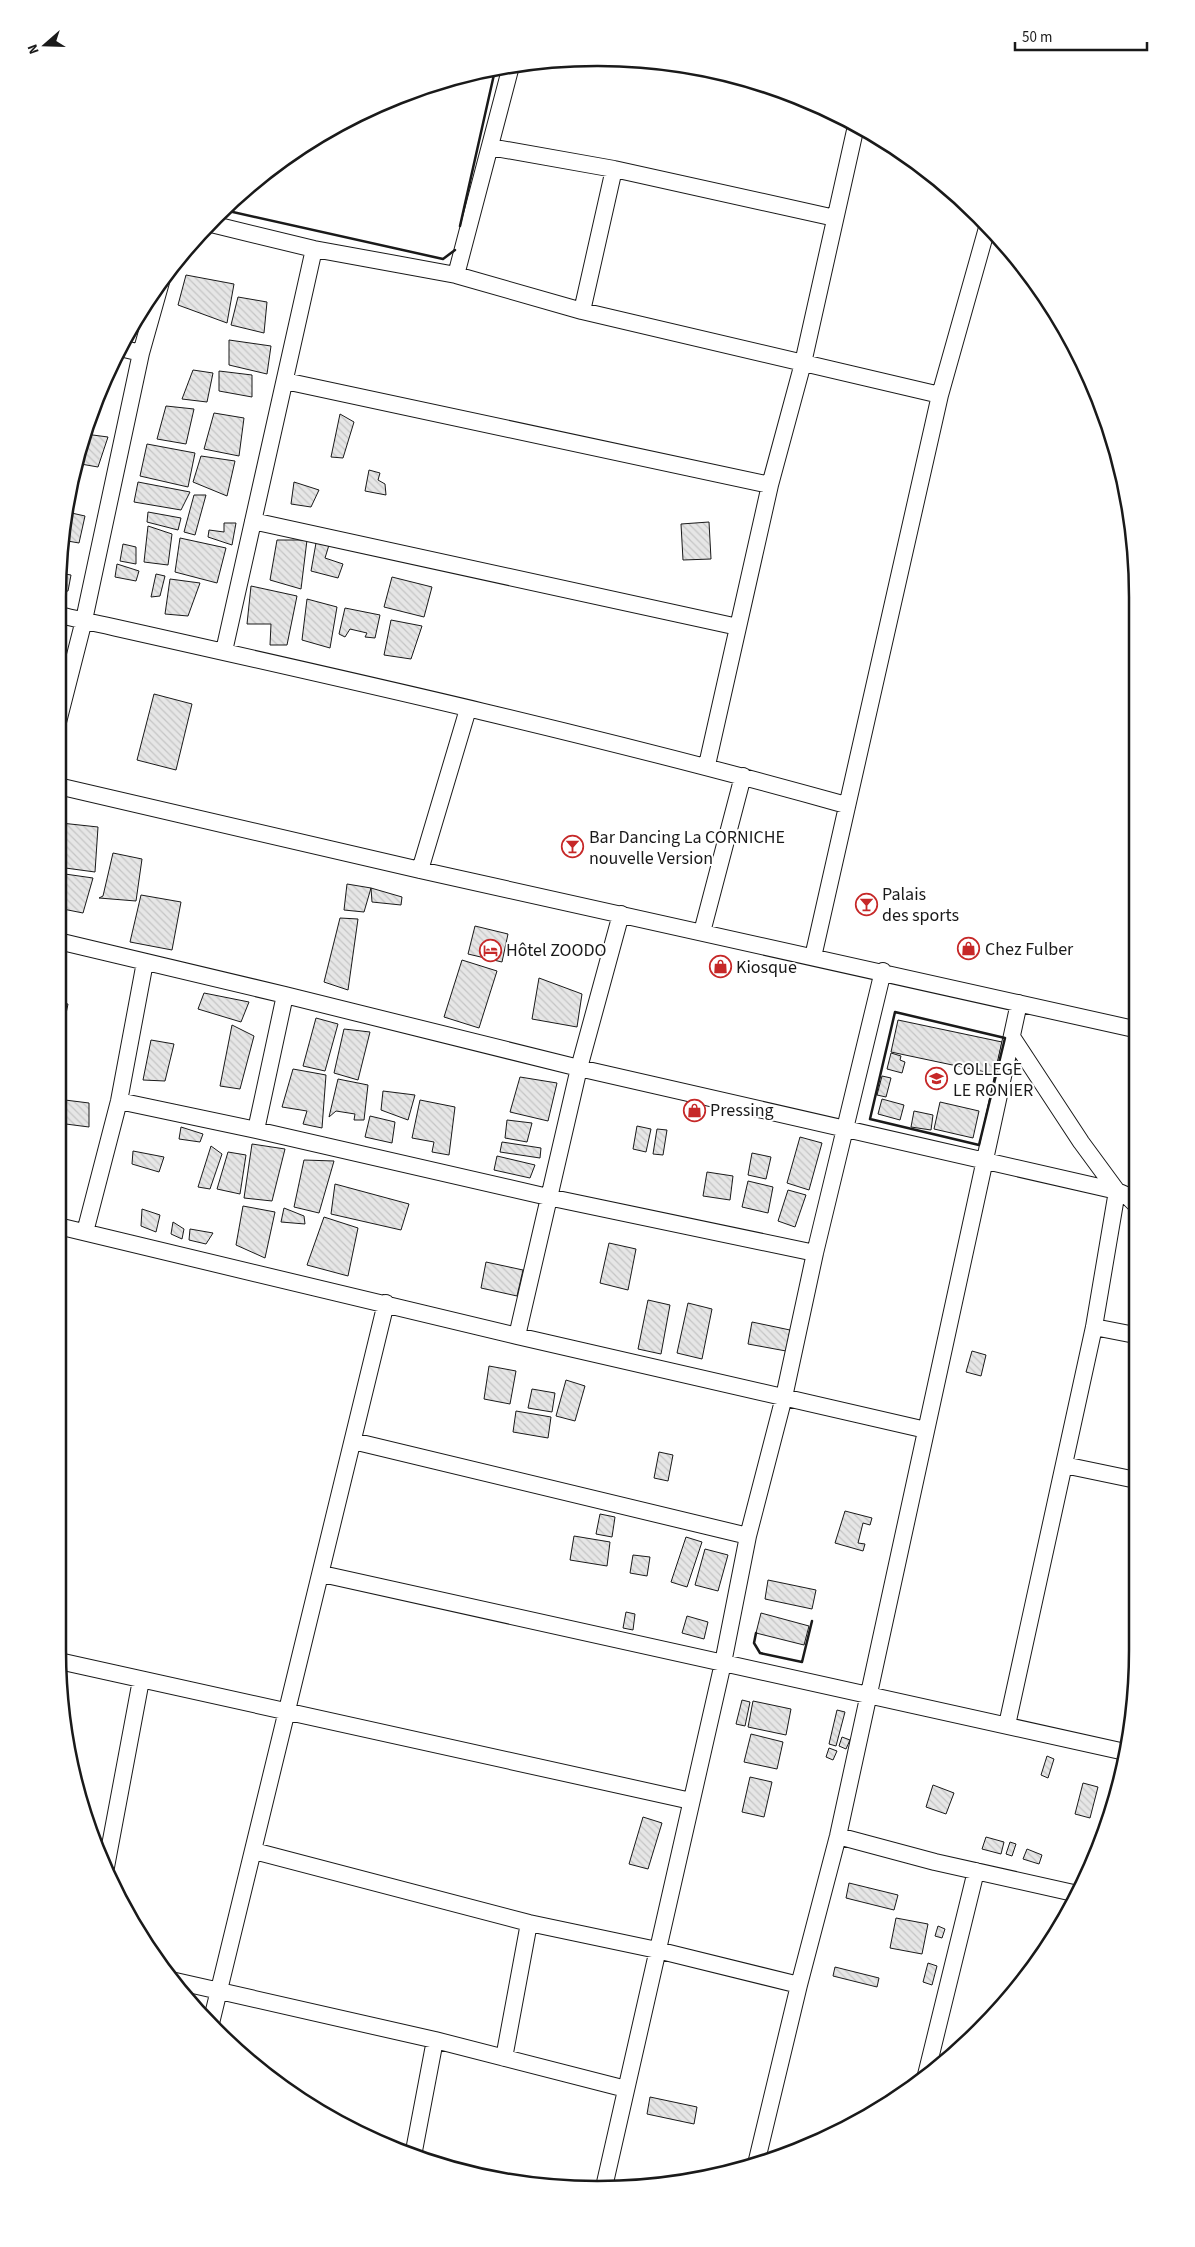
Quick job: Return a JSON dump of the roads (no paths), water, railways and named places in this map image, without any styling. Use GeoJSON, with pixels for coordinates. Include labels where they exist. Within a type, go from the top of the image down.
{"type":"FeatureCollection","features":[{"type":"Feature","properties":{"kind":"street"},"geometry":{"type":"LineString","coordinates":[[456,275],[509,74]]}},
{"type":"Feature","properties":{"kind":"street"},"geometry":{"type":"LineString","coordinates":[[707,765],[770,485],[803,363],[854,133]]}},
{"type":"Feature","properties":{"kind":"street"},"geometry":{"type":"LineString","coordinates":[[490,146],[614,169],[835,218]]}},
{"type":"Feature","properties":{"kind":"street"},"geometry":{"type":"LineString","coordinates":[[582,312],[614,169]]}},
{"type":"Feature","properties":{"kind":"street"},"geometry":{"type":"LineString","coordinates":[[218,226],[314,250],[456,275],[582,312],[940,395]]}},
{"type":"Feature","properties":{"kind":"street"},"geometry":{"type":"LineString","coordinates":[[813,957],[940,395],[985,235]]}},
{"type":"Feature","properties":{"kind":"street"},"geometry":{"type":"LineString","coordinates":[[224,651],[314,250]]}},
{"type":"Feature","properties":{"kind":"street"},"geometry":{"type":"LineString","coordinates":[[66,691],[84,620],[141,353],[155,304]]}},
{"type":"Feature","properties":{"kind":"street"},"geometry":{"type":"LineString","coordinates":[[128,350],[141,353]]}},
{"type":"Feature","properties":{"kind":"street"},"geometry":{"type":"LineString","coordinates":[[285,381],[770,485]]}},
{"type":"Feature","properties":{"kind":"street"},"geometry":{"type":"LineString","coordinates":[[253,521],[738,627]]}},
{"type":"Feature","properties":{"kind":"street"},"geometry":{"type":"LineString","coordinates":[[66,616],[224,651],[707,765],[846,805]]}},
{"type":"Feature","properties":{"kind":"street"},"geometry":{"type":"LineString","coordinates":[[420,870],[468,709]]}},
{"type":"Feature","properties":{"kind":"street"},"geometry":{"type":"LineString","coordinates":[[702,932],[743,776]]}},
{"type":"Feature","properties":{"kind":"street"},"geometry":{"type":"LineString","coordinates":[[66,788],[420,870],[883,971],[1129,1028]]}},
{"type":"Feature","properties":{"kind":"street"},"geometry":{"type":"LineString","coordinates":[[517,1336],[579,1068],[621,914]]}},
{"type":"Feature","properties":{"kind":"street"},"geometry":{"type":"LineString","coordinates":[[66,943],[579,1068],[845,1131],[985,1161],[1128,1197]]}},
{"type":"Feature","properties":{"kind":"street"},"geometry":{"type":"LineString","coordinates":[[85,1232],[119,1101],[145,962]]}},
{"type":"Feature","properties":{"kind":"street"},"geometry":{"type":"LineString","coordinates":[[605,2181],[723,1663],[748,1536],[784,1397],[815,1253],[883,971]]}},
{"type":"Feature","properties":{"kind":"street"},"geometry":{"type":"LineString","coordinates":[[256,1130],[285,995]]}},
{"type":"Feature","properties":{"kind":"street"},"geometry":{"type":"LineString","coordinates":[[758,2156],[799,1985],[838,1836],[870,1695],[1019,1003]]}},
{"type":"Feature","properties":{"kind":"street"},"geometry":{"type":"LineString","coordinates":[[1012,1037],[1081,1142],[1128,1197]]}},
{"type":"Feature","properties":{"kind":"street"},"geometry":{"type":"LineString","coordinates":[[119,1101],[256,1130],[548,1197],[815,1253]]}},
{"type":"Feature","properties":{"kind":"street"},"geometry":{"type":"LineString","coordinates":[[1007,1725],[1094,1327],[1128,1197]]}},
{"type":"Feature","properties":{"kind":"street"},"geometry":{"type":"LineString","coordinates":[[66,1228],[386,1303],[517,1336],[926,1430]]}},
{"type":"Feature","properties":{"kind":"street"},"geometry":{"type":"LineString","coordinates":[[213,2015],[322,1574],[386,1303]]}},
{"type":"Feature","properties":{"kind":"street"},"geometry":{"type":"LineString","coordinates":[[1094,1327],[1129,1334]]}},
{"type":"Feature","properties":{"kind":"street"},"geometry":{"type":"LineString","coordinates":[[353,1441],[748,1536]]}},
{"type":"Feature","properties":{"kind":"street"},"geometry":{"type":"LineString","coordinates":[[1064,1465],[1129,1479]]}},
{"type":"Feature","properties":{"kind":"street"},"geometry":{"type":"LineString","coordinates":[[322,1574],[1119,1751]]}},
{"type":"Feature","properties":{"kind":"street"},"geometry":{"type":"LineString","coordinates":[[66,1663],[692,1801]]}},
{"type":"Feature","properties":{"kind":"street"},"geometry":{"type":"LineString","coordinates":[[108,1856],[141,1680]]}},
{"type":"Feature","properties":{"kind":"street"},"geometry":{"type":"LineString","coordinates":[[838,1836],[935,1862],[1070,1892]]}},
{"type":"Feature","properties":{"kind":"street"},"geometry":{"type":"LineString","coordinates":[[254,1851],[529,1923],[657,1950],[799,1985]]}},
{"type":"Feature","properties":{"kind":"street"},"geometry":{"type":"LineString","coordinates":[[928,2065],[976,1871]]}},
{"type":"Feature","properties":{"kind":"street"},"geometry":{"type":"LineString","coordinates":[[504,2058],[529,1923]]}},
{"type":"Feature","properties":{"kind":"street"},"geometry":{"type":"LineString","coordinates":[[185,1983],[435,2040],[626,2089]]}},
{"type":"Feature","properties":{"kind":"street"},"geometry":{"type":"LineString","coordinates":[[415,2148],[435,2040]]}},
{"type":"Feature","properties":{"kind":"place","name":"Bar Dancing La CORNICHE nouvelle Version"},"geometry":{"type":"Point","coordinates":[573,847]}},
{"type":"Feature","properties":{"kind":"place","name":"Palais des sports"},"geometry":{"type":"Point","coordinates":[866,904]}},
{"type":"Feature","properties":{"kind":"place","name":"Chez Fulber"},"geometry":{"type":"Point","coordinates":[969,949]}},
{"type":"Feature","properties":{"kind":"place","name":"Hôtel ZOODO"},"geometry":{"type":"Point","coordinates":[490,950]}},
{"type":"Feature","properties":{"kind":"place","name":"Kiosque"},"geometry":{"type":"Point","coordinates":[720,967]}},
{"type":"Feature","properties":{"kind":"place","name":"COLLEGE LE RONIER"},"geometry":{"type":"Point","coordinates":[937,1079]}},
{"type":"Feature","properties":{"kind":"place","name":"Pressing"},"geometry":{"type":"Point","coordinates":[694,1110]}}]}
